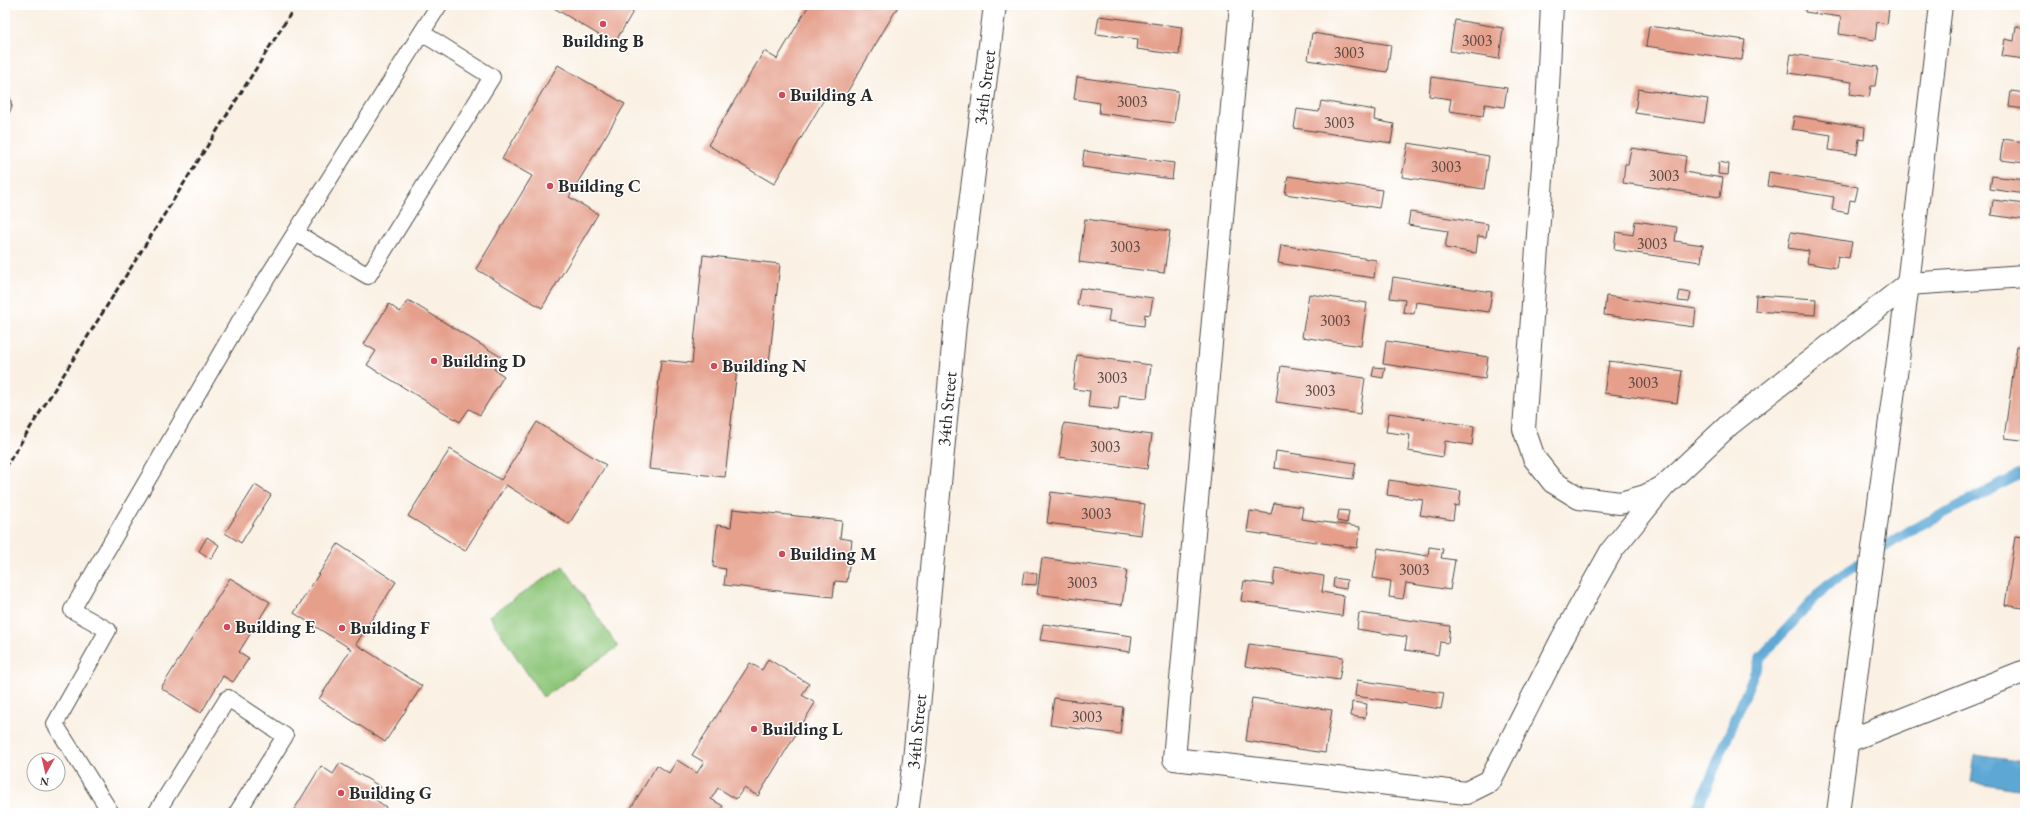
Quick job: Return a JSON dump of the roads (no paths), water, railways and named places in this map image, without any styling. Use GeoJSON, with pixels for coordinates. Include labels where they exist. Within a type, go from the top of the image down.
{"type":"FeatureCollection","features":[{"type":"Feature","properties":{"kind":"street","name":"34th Street"},"geometry":{"type":"LineString","coordinates":[[907,813],[955,324],[995,5]]}},
{"type":"Feature","properties":{"kind":"street"},"geometry":{"type":"LineString","coordinates":[[1241,5],[1174,758],[1466,793],[1490,781],[1562,639],[1612,550],[1664,486],[1730,424],[1908,284],[2025,276]]}},
{"type":"Feature","properties":{"kind":"street"},"geometry":{"type":"LineString","coordinates":[[1552,5],[1546,116],[1524,429],[1534,458],[1543,470],[1553,482],[1579,498],[1620,503],[1645,496],[1664,486]]}},
{"type":"Feature","properties":{"kind":"street"},"geometry":{"type":"LineString","coordinates":[[1838,813],[1908,284],[1941,5]]}},
{"type":"Feature","properties":{"kind":"street"},"geometry":{"type":"LineString","coordinates":[[1848,741],[2025,672]]}},
{"type":"Feature","properties":{"kind":"lane"},"geometry":{"type":"LineString","coordinates":[[111,813],[55,724],[108,630],[72,610],[236,327],[439,5]]}},
{"type":"Feature","properties":{"kind":"lane"},"geometry":{"type":"LineString","coordinates":[[296,233],[368,276],[492,77],[422,33]]}},
{"type":"Feature","properties":{"kind":"lane"},"geometry":{"type":"LineString","coordinates":[[156,813],[228,698],[285,736],[237,813]]}},
{"type":"Feature","properties":{"kind":"water"},"geometry":{"type":"Polygon","coordinates":[[[1975,755],[2025,762],[2025,790],[1971,782],[1975,755]]]}},
{"type":"Feature","properties":{"kind":"waterway"},"geometry":{"type":"LineString","coordinates":[[1696,813],[1761,657],[1827,585],[1909,531],[2025,472]]}},
{"type":"Feature","properties":{"kind":"railway"},"geometry":{"type":"LineString","coordinates":[[5,468],[296,5]]}},
{"type":"Feature","properties":{"kind":"place","name":"Building B"},"geometry":{"type":"Point","coordinates":[603,24]}},
{"type":"Feature","properties":{"kind":"place","name":"Building A"},"geometry":{"type":"Point","coordinates":[782,95]}},
{"type":"Feature","properties":{"kind":"place","name":"Building C"},"geometry":{"type":"Point","coordinates":[550,186]}},
{"type":"Feature","properties":{"kind":"place","name":"Building D"},"geometry":{"type":"Point","coordinates":[434,361]}},
{"type":"Feature","properties":{"kind":"place","name":"Building N"},"geometry":{"type":"Point","coordinates":[714,366]}},
{"type":"Feature","properties":{"kind":"place","name":"Building M"},"geometry":{"type":"Point","coordinates":[782,554]}},
{"type":"Feature","properties":{"kind":"place","name":"Building E"},"geometry":{"type":"Point","coordinates":[227,627]}},
{"type":"Feature","properties":{"kind":"place","name":"Building F"},"geometry":{"type":"Point","coordinates":[342,628]}},
{"type":"Feature","properties":{"kind":"place","name":"Building L"},"geometry":{"type":"Point","coordinates":[754,729]}},
{"type":"Feature","properties":{"kind":"place","name":"Building G"},"geometry":{"type":"Point","coordinates":[341,793]}}]}
